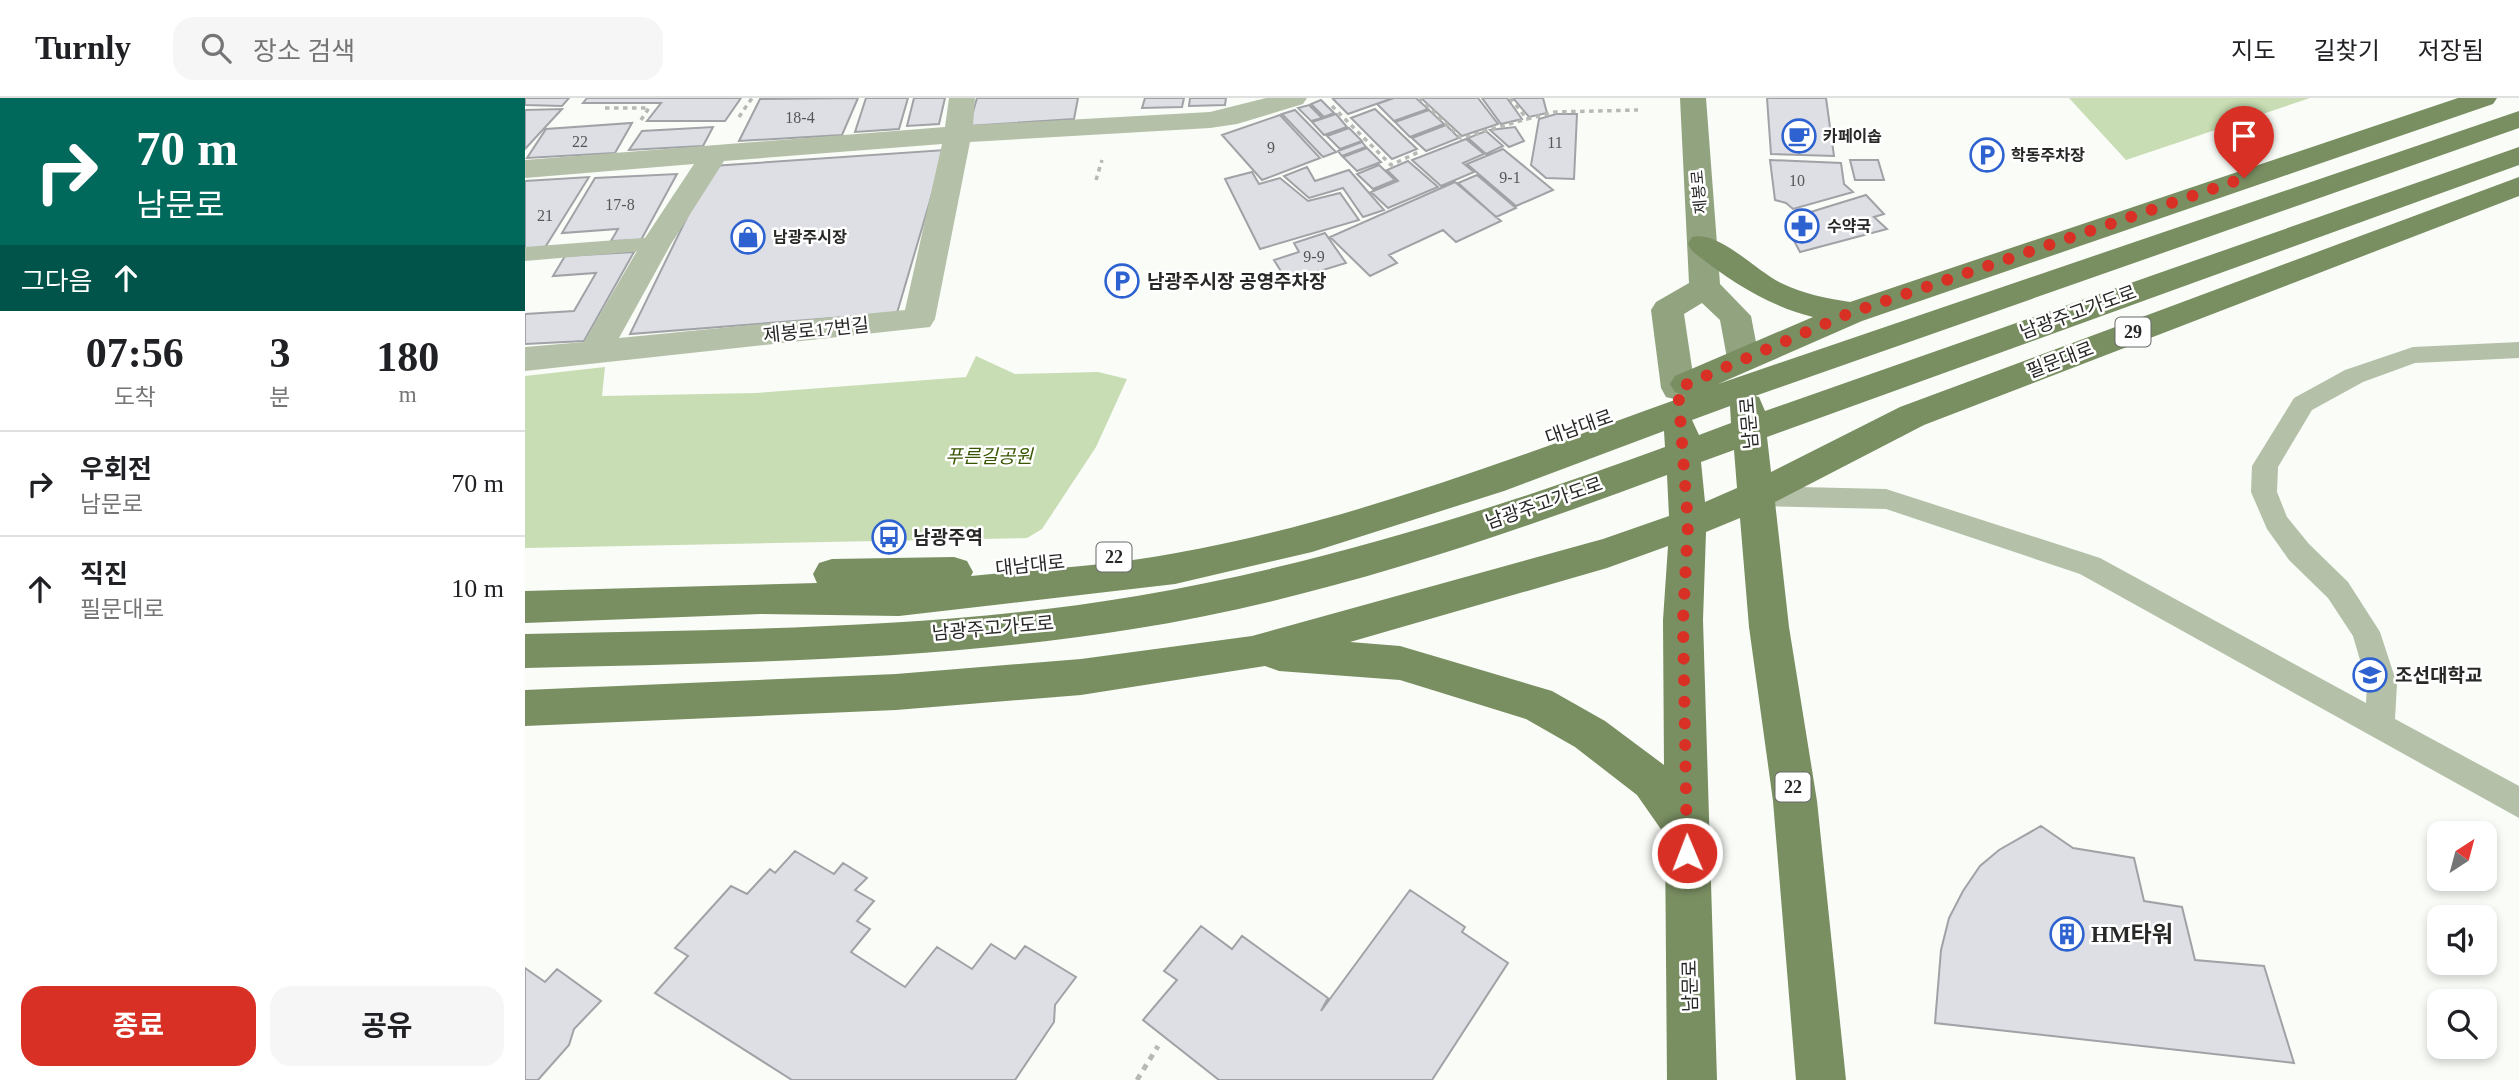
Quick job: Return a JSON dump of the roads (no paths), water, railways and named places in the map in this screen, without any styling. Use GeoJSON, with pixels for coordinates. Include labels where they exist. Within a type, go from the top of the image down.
{"type":"FeatureCollection","features":[{"type":"Feature","properties":{"kind":"main road"},"geometry":{"type":"LineString","coordinates":[[1743,358],[1850,313],[2484,98]]}},
{"type":"Feature","properties":{"kind":"main road","name":"남광주고가도로"},"geometry":{"type":"LineString","coordinates":[[525,607],[761,598],[899,600],[1175,569],[1311,537],[1491,481],[1783,373],[2088,270],[2519,119]]}},
{"type":"Feature","properties":{"kind":"main road","name":"남광주고가도로"},"geometry":{"type":"LineString","coordinates":[[525,652],[734,646],[975,631],[1090,619],[1217,598],[1318,574],[1426,545],[1631,474],[2519,155]]}},
{"type":"Feature","properties":{"kind":"main road","name":"필문대로"},"geometry":{"type":"LineString","coordinates":[[1688,524],[1755,496],[1912,416],[2519,186]]}},
{"type":"Feature","properties":{"kind":"main road"},"geometry":{"type":"LineString","coordinates":[[1703,244],[1741,275],[1779,297],[1807,307],[1850,313]]}},
{"type":"Feature","properties":{"kind":"main road","name":"남문로"},"geometry":{"type":"LineString","coordinates":[[1743,358],[1769,627],[1795,801],[1821,1080]]}},
{"type":"Feature","properties":{"kind":"main road","name":"22"},"geometry":{"type":"LineString","coordinates":[[1678,388],[1743,358]]}},
{"type":"Feature","properties":{"kind":"main road","name":"남문로"},"geometry":{"type":"LineString","coordinates":[[1678,388],[1688,524],[1683,620],[1692,1080]]}},
{"type":"Feature","properties":{"kind":"main road","name":"대남대로"},"geometry":{"type":"LineString","coordinates":[[525,580],[966,572],[1132,555],[1393,489],[1587,425],[1678,388]]}},
{"type":"Feature","properties":{"kind":"main road"},"geometry":{"type":"LineString","coordinates":[[525,708],[896,692],[1081,677],[1252,653],[1607,553],[1688,524]]}},
{"type":"Feature","properties":{"kind":"main road"},"geometry":{"type":"LineString","coordinates":[[1252,653],[1400,663],[1538,704],[1590,734],[1652,781],[1686,828]]}},
{"type":"Feature","properties":{"kind":"street","name":"제봉로17번길"},"geometry":{"type":"LineString","coordinates":[[525,359],[919,319],[958,135],[962,98]]}},
{"type":"Feature","properties":{"kind":"street"},"geometry":{"type":"LineString","coordinates":[[1111,126],[1121,98]]}},
{"type":"Feature","properties":{"kind":"street"},"geometry":{"type":"LineString","coordinates":[[525,169],[958,135],[1227,118],[1294,98]]}},
{"type":"Feature","properties":{"kind":"street","name":"제봉로"},"geometry":{"type":"LineString","coordinates":[[1693,98],[1705,287]]}},
{"type":"Feature","properties":{"kind":"street"},"geometry":{"type":"LineString","coordinates":[[594,353],[656,244],[714,155]]}},
{"type":"Feature","properties":{"kind":"street"},"geometry":{"type":"LineString","coordinates":[[1678,388],[1667,310],[1705,287],[1735,316],[1743,358]]}},
{"type":"Feature","properties":{"kind":"lane"},"geometry":{"type":"LineString","coordinates":[[525,254],[656,244]]}},
{"type":"Feature","properties":{"kind":"lane"},"geometry":{"type":"LineString","coordinates":[[2379,726],[2382,684],[2365,632],[2338,590],[2299,552],[2276,522],[2265,492],[2265,466],[2303,404],[2354,376],[2413,355],[2519,350]]}},
{"type":"Feature","properties":{"kind":"lane"},"geometry":{"type":"LineString","coordinates":[[1755,496],[1886,499],[2089,566],[2519,803]]}},
{"type":"Feature","properties":{"kind":"place","name":"카페이솝"},"geometry":{"type":"Point","coordinates":[1799,136]}},
{"type":"Feature","properties":{"kind":"place","name":"학동주차장"},"geometry":{"type":"Point","coordinates":[1987,155]}},
{"type":"Feature","properties":{"kind":"place","name":"수약국"},"geometry":{"type":"Point","coordinates":[1802,226]}},
{"type":"Feature","properties":{"kind":"place","name":"남광주시장"},"geometry":{"type":"Point","coordinates":[748,237]}},
{"type":"Feature","properties":{"kind":"place","name":"남광주시장 공영주차장"},"geometry":{"type":"Point","coordinates":[1122,281]}},
{"type":"Feature","properties":{"kind":"place","name":"남광주역"},"geometry":{"type":"Point","coordinates":[889,537]}},
{"type":"Feature","properties":{"kind":"place","name":"조선대학교"},"geometry":{"type":"Point","coordinates":[2370,675]}},
{"type":"Feature","properties":{"kind":"place","name":"HM타워"},"geometry":{"type":"Point","coordinates":[2067,934]}},
{"type":"Feature","properties":{"kind":"park label","name":"푸른길공원"},"geometry":{"type":"Point","coordinates":[989,456]}}]}
